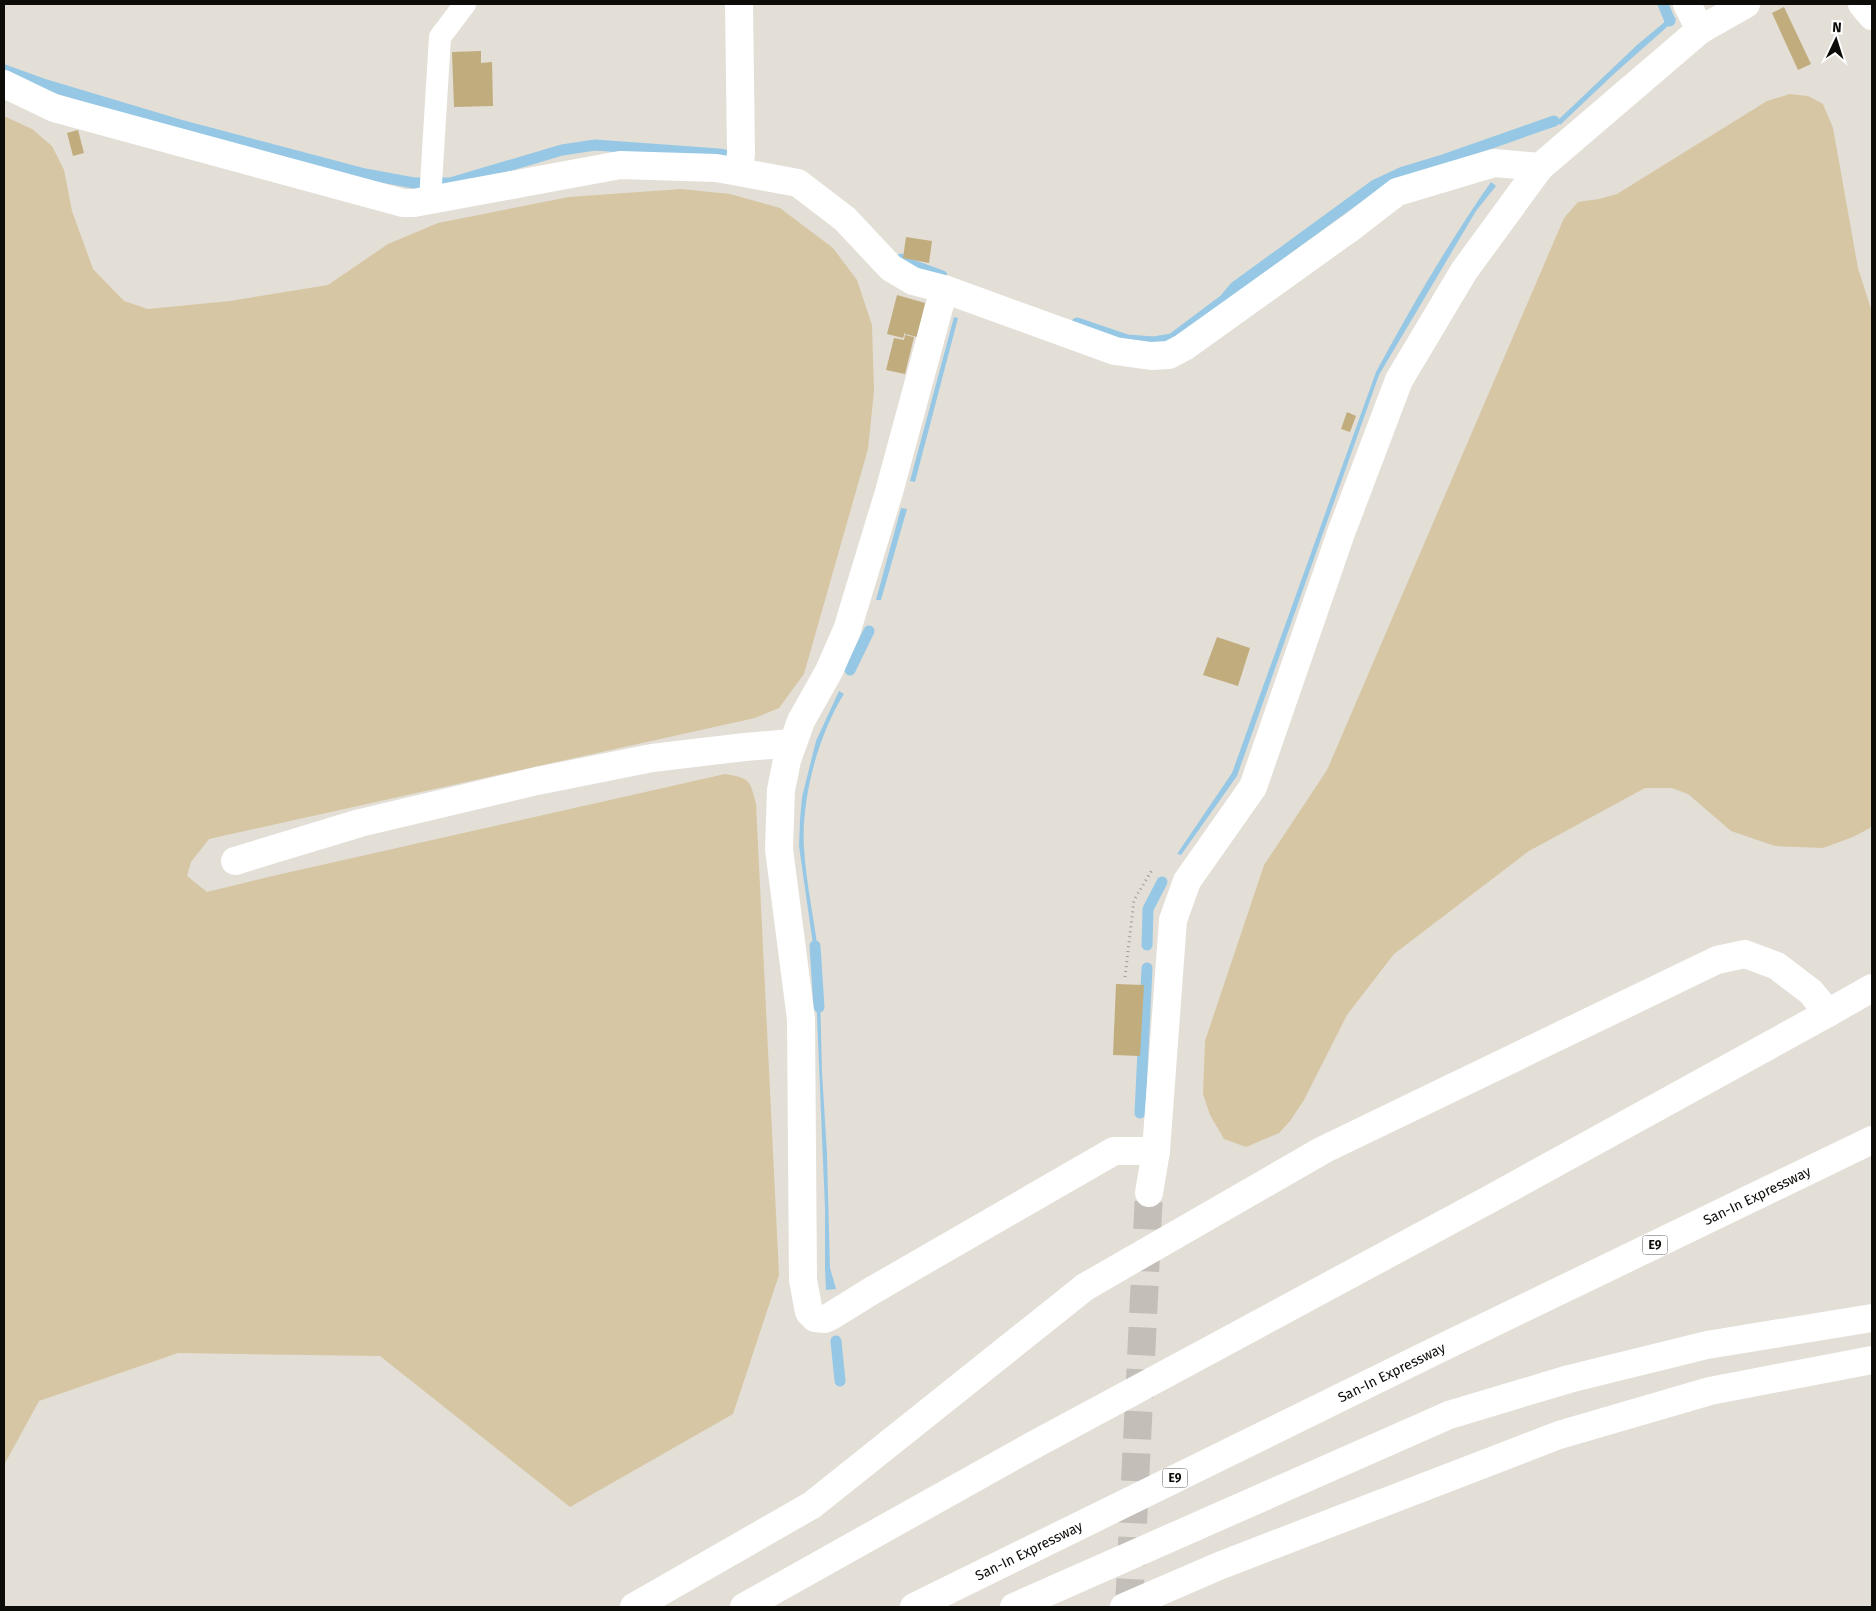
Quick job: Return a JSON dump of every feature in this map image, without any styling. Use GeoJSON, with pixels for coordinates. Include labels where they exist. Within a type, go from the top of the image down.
{"type":"FeatureCollection","features":[{"type":"Feature","properties":{"kind":"main road"},"geometry":{"type":"LineString","coordinates":[[739,4],[741,153],[739,172]]}},
{"type":"Feature","properties":{"kind":"main road"},"geometry":{"type":"LineString","coordinates":[[1687,4],[1700,30]]}},
{"type":"Feature","properties":{"kind":"main road"},"geometry":{"type":"LineString","coordinates":[[1149,1194],[1156,1151],[1173,920],[1187,882],[1252,787],[1341,533],[1399,380],[1464,272],[1540,167],[1700,30],[1746,4]]}},
{"type":"Feature","properties":{"kind":"main road"},"geometry":{"type":"LineString","coordinates":[[1862,4],[1872,16]]}},
{"type":"Feature","properties":{"kind":"main road"},"geometry":{"type":"LineString","coordinates":[[4,84],[63,111],[403,203],[430,200],[620,165],[716,168],[798,183],[845,219],[891,268],[913,281],[944,289],[1115,350],[1151,356],[1169,355],[1184,347],[1353,226],[1397,192],[1494,162],[1540,167]]}},
{"type":"Feature","properties":{"kind":"main road"},"geometry":{"type":"LineString","coordinates":[[944,289],[889,492],[847,630],[829,672],[801,721],[786,760],[781,790],[779,849],[801,1019],[803,1280],[809,1312],[815,1318],[825,1319],[831,1316],[1114,1151],[1156,1151]]}},
{"type":"Feature","properties":{"kind":"main road"},"geometry":{"type":"LineString","coordinates":[[235,861],[360,823],[537,781],[652,758],[745,746],[793,744]]}},
{"type":"Feature","properties":{"kind":"main road"},"geometry":{"type":"LineString","coordinates":[[634,1607],[812,1505],[1085,1287],[1323,1150],[1717,960],[1745,954],[1777,966],[1811,992],[1828,1013]]}},
{"type":"Feature","properties":{"kind":"main road"},"geometry":{"type":"LineString","coordinates":[[744,1607],[1030,1447],[1482,1203],[1872,988]]}},
{"type":"Feature","properties":{"kind":"main road","name":"San-In Expressway"},"geometry":{"type":"LineString","coordinates":[[914,1607],[1410,1363],[1872,1140]]}},
{"type":"Feature","properties":{"kind":"main road"},"geometry":{"type":"LineString","coordinates":[[1014,1607],[1449,1415],[1569,1379],[1707,1345],[1872,1318]]}},
{"type":"Feature","properties":{"kind":"main road"},"geometry":{"type":"LineString","coordinates":[[1124,1607],[1219,1566],[1559,1435],[1710,1391],[1872,1360]]}},
{"type":"Feature","properties":{"kind":"lane"},"geometry":{"type":"LineString","coordinates":[[430,200],[440,37],[465,4]]}},
{"type":"Feature","properties":{"kind":"shaded area"},"geometry":{"type":"Polygon","coordinates":[[[1790,94],[1808,96],[1823,104],[1833,128],[1858,268],[1872,312],[1872,823],[1870,828],[1853,837],[1823,848],[1775,846],[1731,831],[1688,794],[1672,788],[1645,788],[1529,851],[1394,954],[1347,1015],[1304,1100],[1290,1121],[1279,1133],[1246,1147],[1224,1139],[1210,1115],[1203,1094],[1205,1041],[1264,865],[1327,770],[1564,218],[1578,202],[1617,194],[1767,101],[1790,94]]]}},
{"type":"Feature","properties":{"kind":"shaded area"},"geometry":{"type":"Polygon","coordinates":[[[4,116],[32,129],[52,146],[64,170],[72,211],[93,269],[124,301],[148,309],[230,301],[328,285],[388,244],[438,223],[569,197],[681,189],[730,194],[780,208],[833,248],[857,280],[872,325],[874,391],[868,449],[804,674],[779,708],[755,718],[209,839],[191,862],[187,876],[207,892],[725,774],[748,781],[756,804],[779,1275],[733,1414],[570,1507],[380,1356],[178,1353],[39,1401],[4,1465],[4,116]]]}},
{"type":"Feature","properties":{"kind":"water"},"geometry":{"type":"Polygon","coordinates":[[[1673,15],[1676,19],[1560,125],[1557,121],[1637,45],[1673,15]]]}},
{"type":"Feature","properties":{"kind":"water"},"geometry":{"type":"Polygon","coordinates":[[[1491,182],[1496,186],[1476,211],[1379,375],[1237,776],[1181,855],[1177,854],[1232,773],[1376,372],[1431,275],[1491,182]]]}},
{"type":"Feature","properties":{"kind":"water"},"geometry":{"type":"Polygon","coordinates":[[[954,317],[958,318],[915,482],[910,481],[954,317]]]}},
{"type":"Feature","properties":{"kind":"water"},"geometry":{"type":"Polygon","coordinates":[[[901,508],[907,509],[881,600],[876,600],[901,508]]]}},
{"type":"Feature","properties":{"kind":"water"},"geometry":{"type":"Polygon","coordinates":[[[839,691],[844,694],[826,728],[819,748],[808,789],[805,809],[805,861],[819,958],[815,959],[799,846],[802,797],[816,741],[839,691]]]}},
{"type":"Feature","properties":{"kind":"water"},"geometry":{"type":"Polygon","coordinates":[[[816,992],[820,992],[830,1268],[836,1289],[826,1290],[825,1209],[816,992]]]}},
{"type":"Feature","properties":{"kind":"building"},"geometry":{"type":"Polygon","coordinates":[[[1784,7],[1811,64],[1798,70],[1772,13],[1784,7]]]}},
{"type":"Feature","properties":{"kind":"building"},"geometry":{"type":"Polygon","coordinates":[[[481,51],[481,63],[492,62],[493,106],[454,107],[452,52],[481,51]]]}},
{"type":"Feature","properties":{"kind":"building"},"geometry":{"type":"Polygon","coordinates":[[[78,130],[84,153],[73,156],[67,133],[78,130]]]}},
{"type":"Feature","properties":{"kind":"building"},"geometry":{"type":"Polygon","coordinates":[[[906,237],[932,241],[929,263],[903,258],[906,237]]]}},
{"type":"Feature","properties":{"kind":"building"},"geometry":{"type":"Polygon","coordinates":[[[897,295],[925,303],[917,337],[905,334],[905,332],[903,338],[887,334],[897,295]]]}},
{"type":"Feature","properties":{"kind":"building"},"geometry":{"type":"Polygon","coordinates":[[[905,335],[914,337],[905,374],[886,370],[894,338],[904,340],[905,335]]]}},
{"type":"Feature","properties":{"kind":"building"},"geometry":{"type":"Polygon","coordinates":[[[1347,412],[1356,416],[1350,432],[1341,429],[1347,412]]]}},
{"type":"Feature","properties":{"kind":"building"},"geometry":{"type":"Polygon","coordinates":[[[1217,637],[1250,648],[1238,686],[1203,675],[1217,637]]]}},
{"type":"Feature","properties":{"kind":"building"},"geometry":{"type":"Polygon","coordinates":[[[1116,984],[1144,985],[1140,1056],[1113,1055],[1116,984]]]}},
{"type":"Feature","properties":{"kind":"waterway"},"geometry":{"type":"LineString","coordinates":[[1663,4],[1670,21]]}},
{"type":"Feature","properties":{"kind":"waterway"},"geometry":{"type":"LineString","coordinates":[[4,70],[43,84],[180,125],[365,174],[414,183],[450,183],[562,150],[595,145],[719,154],[740,158]]}},
{"type":"Feature","properties":{"kind":"waterway"},"geometry":{"type":"LineString","coordinates":[[1077,323],[1127,340],[1154,342],[1172,339],[1224,300],[1235,287],[1375,185],[1403,172],[1554,121]]}},
{"type":"Feature","properties":{"kind":"waterway"},"geometry":{"type":"LineString","coordinates":[[901,259],[904,262],[942,276]]}},
{"type":"Feature","properties":{"kind":"waterway"},"geometry":{"type":"LineString","coordinates":[[850,670],[869,631]]}},
{"type":"Feature","properties":{"kind":"waterway"},"geometry":{"type":"LineString","coordinates":[[1147,945],[1148,909],[1162,882]]}},
{"type":"Feature","properties":{"kind":"waterway"},"geometry":{"type":"LineString","coordinates":[[815,946],[819,1007]]}},
{"type":"Feature","properties":{"kind":"waterway"},"geometry":{"type":"LineString","coordinates":[[1140,1113],[1147,968]]}},
{"type":"Feature","properties":{"kind":"waterway"},"geometry":{"type":"LineString","coordinates":[[836,1341],[840,1381]]}},
{"type":"Feature","properties":{"kind":"tunnel"},"geometry":{"type":"LineString","coordinates":[[1129,1607],[1149,1193]]}}]}
